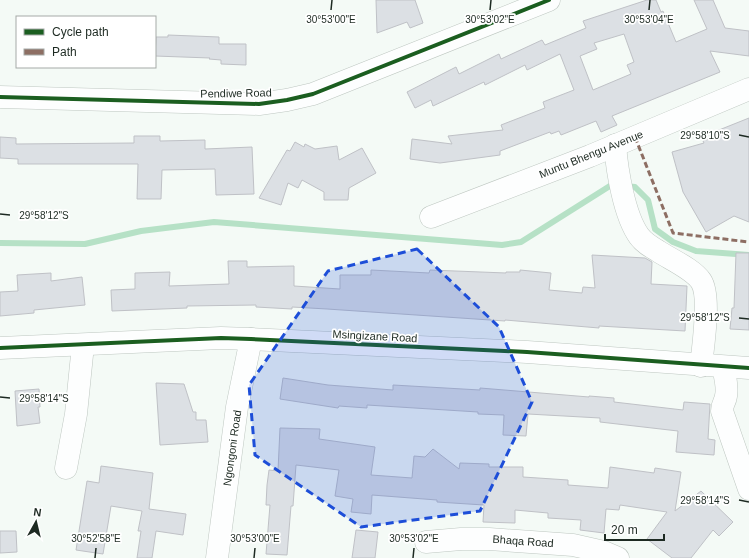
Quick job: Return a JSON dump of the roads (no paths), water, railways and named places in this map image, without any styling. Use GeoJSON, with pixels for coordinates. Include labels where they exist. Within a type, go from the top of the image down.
{"type":"FeatureCollection","features":[{"type":"Feature","properties":{"kind":"street","name":"Pendiwe Road"},"geometry":{"type":"LineString","coordinates":[[0,97],[259,104],[287,100],[313,94],[549,0]]}},
{"type":"Feature","properties":{"kind":"street","name":"Muntu Bhengu Avenue"},"geometry":{"type":"LineString","coordinates":[[431,217],[616,154],[749,90]]}},
{"type":"Feature","properties":{"kind":"street"},"geometry":{"type":"LineString","coordinates":[[616,154],[631,222],[640,237],[649,246],[693,273],[701,281],[704,293],[705,314],[701,366]]}},
{"type":"Feature","properties":{"kind":"street","name":"Msingizane Road"},"geometry":{"type":"LineString","coordinates":[[0,348],[221,338],[526,352],[701,366],[749,368]]}},
{"type":"Feature","properties":{"kind":"street","name":"Ngongoni Road"},"geometry":{"type":"LineString","coordinates":[[217,558],[237,407],[250,339]]}},
{"type":"Feature","properties":{"kind":"street"},"geometry":{"type":"LineString","coordinates":[[66,468],[76,414],[83,345]]}},
{"type":"Feature","properties":{"kind":"street"},"geometry":{"type":"LineString","coordinates":[[723,367],[727,388],[726,398],[722,405],[722,412],[749,489]]}},
{"type":"Feature","properties":{"kind":"street","name":"Bhaqa Road"},"geometry":{"type":"LineString","coordinates":[[426,542],[490,538],[573,545],[604,552],[618,558]]}},
{"type":"Feature","properties":{"kind":"waterway"},"geometry":{"type":"LineString","coordinates":[[0,243],[85,244],[141,231],[214,222],[502,245],[521,242],[613,184],[616,184]]}},
{"type":"Feature","properties":{"kind":"waterway"},"geometry":{"type":"LineString","coordinates":[[625,186],[635,187],[648,200],[655,229],[673,242],[696,251],[749,255]]}}]}
